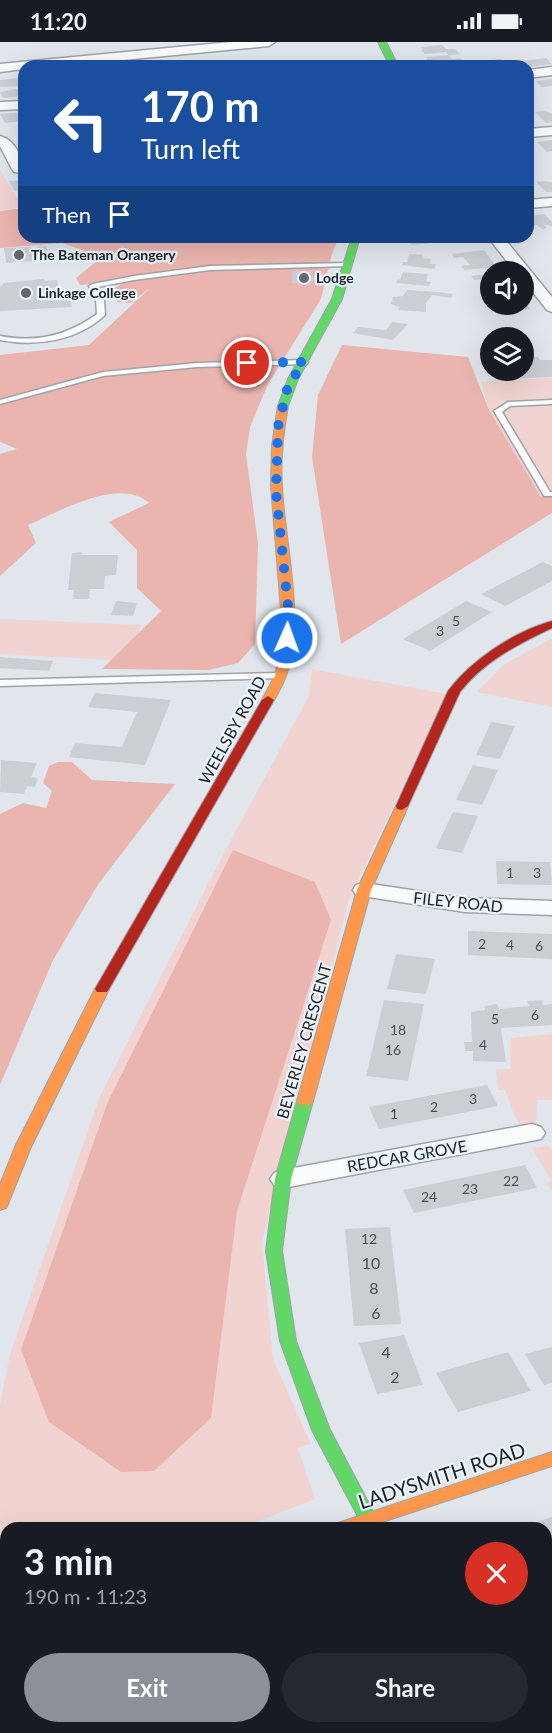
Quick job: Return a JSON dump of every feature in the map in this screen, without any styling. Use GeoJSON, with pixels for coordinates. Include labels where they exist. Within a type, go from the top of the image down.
{"type":"FeatureCollection","features":[{"type":"Feature","properties":{"kind":"main road"},"geometry":{"type":"LineString","coordinates":[[382,42],[391,60]]}},
{"type":"Feature","properties":{"kind":"main road","name":"WEELSBY ROAD"},"geometry":{"type":"LineString","coordinates":[[0,1204],[17,1146],[116,961],[281,676],[286,655],[288,606],[276,492],[278,427],[288,386],[304,362],[337,299],[354,243]]}},
{"type":"Feature","properties":{"kind":"main road","name":"BEVERLEY CRESCENT"},"geometry":{"type":"LineString","coordinates":[[369,1521],[321,1430],[288,1341],[274,1251],[283,1179],[364,890],[460,680],[491,656],[552,624]]}},
{"type":"Feature","properties":{"kind":"main road","name":"LADYSMITH ROAD"},"geometry":{"type":"LineString","coordinates":[[365,1522],[552,1459]]}},
{"type":"Feature","properties":{"kind":"street"},"geometry":{"type":"LineString","coordinates":[[83,60],[269,42]]}},
{"type":"Feature","properties":{"kind":"street"},"geometry":{"type":"LineString","coordinates":[[0,68],[18,66]]}},
{"type":"Feature","properties":{"kind":"street"},"geometry":{"type":"LineString","coordinates":[[534,73],[552,71]]}},
{"type":"Feature","properties":{"kind":"street"},"geometry":{"type":"LineString","coordinates":[[0,106],[18,105]]}},
{"type":"Feature","properties":{"kind":"street"},"geometry":{"type":"LineString","coordinates":[[534,132],[552,131]]}},
{"type":"Feature","properties":{"kind":"street"},"geometry":{"type":"LineString","coordinates":[[0,140],[7,145],[18,164]]}},
{"type":"Feature","properties":{"kind":"street"},"geometry":{"type":"LineString","coordinates":[[534,204],[552,202]]}},
{"type":"Feature","properties":{"kind":"street"},"geometry":{"type":"LineString","coordinates":[[500,243],[514,261]]}},
{"type":"Feature","properties":{"kind":"street"},"geometry":{"type":"LineString","coordinates":[[534,275],[552,277]]}},
{"type":"Feature","properties":{"kind":"street"},"geometry":{"type":"LineString","coordinates":[[534,285],[552,307]]}},
{"type":"Feature","properties":{"kind":"street","name":"FILEY ROAD"},"geometry":{"type":"LineString","coordinates":[[364,890],[465,905],[552,908]]}},
{"type":"Feature","properties":{"kind":"street","name":"REDCAR GROVE"},"geometry":{"type":"LineString","coordinates":[[283,1179],[531,1133]]}},
{"type":"Feature","properties":{"kind":"lane"},"geometry":{"type":"LineString","coordinates":[[0,338],[33,341],[57,338],[85,329],[101,315],[100,300],[93,286],[210,268],[347,265]]}},
{"type":"Feature","properties":{"kind":"lane"},"geometry":{"type":"LineString","coordinates":[[0,402],[103,374],[198,365],[304,362]]}},
{"type":"Feature","properties":{"kind":"lane"},"geometry":{"type":"LineString","coordinates":[[552,402],[508,404],[498,411],[547,494],[552,494]]}},
{"type":"Feature","properties":{"kind":"lane"},"geometry":{"type":"LineString","coordinates":[[0,683],[281,676]]}},
{"type":"Feature","properties":{"kind":"shaded area"},"geometry":{"type":"Polygon","coordinates":[[[0,170],[18,200],[18,208],[0,210],[0,170]]]}},
{"type":"Feature","properties":{"kind":"shaded area"},"geometry":{"type":"Polygon","coordinates":[[[18,209],[18,243],[62,243],[0,248],[0,211],[18,209]]]}},
{"type":"Feature","properties":{"kind":"shaded area"},"geometry":{"type":"Polygon","coordinates":[[[62,243],[337,243],[321,299],[268,384],[250,427],[246,454],[258,544],[255,644],[238,663],[209,670],[102,669],[161,611],[137,588],[137,550],[109,522],[149,503],[137,496],[122,493],[89,499],[28,525],[36,543],[0,576],[0,454],[17,449],[0,442],[0,355],[89,345],[150,288],[130,303],[117,302],[114,288],[128,281],[80,285],[76,278],[102,257],[62,243]]]}},
{"type":"Feature","properties":{"kind":"shaded area"},"geometry":{"type":"Polygon","coordinates":[[[342,345],[468,357],[489,410],[541,497],[552,497],[552,513],[341,644],[312,457],[318,395],[342,345]]]}},
{"type":"Feature","properties":{"kind":"shaded area"},"geometry":{"type":"Polygon","coordinates":[[[552,378],[552,497],[541,497],[489,410],[481,382],[534,381],[534,379],[552,378]]]}},
{"type":"Feature","properties":{"kind":"shaded area"},"geometry":{"type":"Polygon","coordinates":[[[0,619],[141,625],[130,661],[0,654],[0,619]]]}},
{"type":"Feature","properties":{"kind":"shaded area"},"geometry":{"type":"Polygon","coordinates":[[[552,638],[552,707],[477,692],[503,665],[552,638]]]}},
{"type":"Feature","properties":{"kind":"shaded area"},"geometry":{"type":"Polygon","coordinates":[[[312,669],[447,694],[349,899],[262,1241],[273,1359],[311,1444],[298,1448],[315,1499],[256,1522],[0,1522],[0,1405],[10,1354],[100,1096],[225,851],[309,696],[312,669]]]}},
{"type":"Feature","properties":{"kind":"shaded area"},"geometry":{"type":"Polygon","coordinates":[[[58,762],[72,762],[92,780],[175,784],[99,883],[53,960],[0,1085],[0,814],[23,803],[46,808],[52,791],[43,783],[49,766],[58,762]]]}},
{"type":"Feature","properties":{"kind":"shaded area"},"geometry":{"type":"Polygon","coordinates":[[[233,850],[315,882],[331,920],[237,1211],[211,1418],[154,1471],[121,1472],[49,1422],[21,1350],[107,1104],[233,850]]]}},
{"type":"Feature","properties":{"kind":"shaded area"},"geometry":{"type":"Polygon","coordinates":[[[552,1034],[552,1100],[537,1100],[536,1125],[520,1126],[505,1090],[498,1090],[496,1069],[510,1069],[511,1038],[552,1034]]]}},
{"type":"Feature","properties":{"kind":"shaded area"},"geometry":{"type":"Polygon","coordinates":[[[548,1146],[552,1149],[552,1190],[546,1184],[551,1181],[532,1148],[548,1146]]]}},
{"type":"Feature","properties":{"kind":"building"},"geometry":{"type":"Polygon","coordinates":[[[442,45],[446,49],[455,49],[460,54],[449,55],[446,52],[425,54],[420,47],[442,45]]]}},
{"type":"Feature","properties":{"kind":"building"},"geometry":{"type":"Polygon","coordinates":[[[448,55],[452,59],[460,58],[462,60],[426,60],[428,59],[426,57],[448,55]]]}},
{"type":"Feature","properties":{"kind":"building"},"geometry":{"type":"Polygon","coordinates":[[[546,58],[552,64],[534,66],[534,60],[530,60],[546,58]]]}},
{"type":"Feature","properties":{"kind":"building"},"geometry":{"type":"Polygon","coordinates":[[[18,78],[18,86],[0,87],[0,80],[18,78]]]}},
{"type":"Feature","properties":{"kind":"building"},"geometry":{"type":"Polygon","coordinates":[[[552,79],[552,86],[541,87],[536,81],[552,79]]]}},
{"type":"Feature","properties":{"kind":"building"},"geometry":{"type":"Polygon","coordinates":[[[18,89],[18,97],[3,98],[0,92],[18,89]]]}},
{"type":"Feature","properties":{"kind":"building"},"geometry":{"type":"Polygon","coordinates":[[[18,112],[18,122],[5,123],[0,114],[18,112]]]}},
{"type":"Feature","properties":{"kind":"building"},"geometry":{"type":"Polygon","coordinates":[[[535,112],[552,113],[552,122],[546,123],[535,112]]]}},
{"type":"Feature","properties":{"kind":"building"},"geometry":{"type":"Polygon","coordinates":[[[552,140],[552,151],[547,152],[537,142],[552,140]]]}},
{"type":"Feature","properties":{"kind":"building"},"geometry":{"type":"Polygon","coordinates":[[[18,180],[18,191],[15,191],[9,181],[18,180]]]}},
{"type":"Feature","properties":{"kind":"building"},"geometry":{"type":"Polygon","coordinates":[[[536,182],[552,182],[552,192],[546,192],[536,182]]]}},
{"type":"Feature","properties":{"kind":"building"},"geometry":{"type":"Polygon","coordinates":[[[544,214],[552,222],[552,226],[543,224],[547,228],[543,230],[534,225],[534,215],[544,214]]]}},
{"type":"Feature","properties":{"kind":"building"},"geometry":{"type":"Polygon","coordinates":[[[46,246],[49,259],[39,260],[37,247],[46,246]]]}},
{"type":"Feature","properties":{"kind":"building","name":"The Bateman Orangery"},"geometry":{"type":"Polygon","coordinates":[[[31,247],[34,261],[6,263],[4,248],[31,247]]]}},
{"type":"Feature","properties":{"kind":"building"},"geometry":{"type":"Polygon","coordinates":[[[484,250],[492,261],[480,261],[480,268],[464,270],[461,266],[470,265],[463,257],[454,258],[452,254],[484,250]]]}},
{"type":"Feature","properties":{"kind":"building"},"geometry":{"type":"Polygon","coordinates":[[[409,254],[423,255],[422,258],[431,259],[430,264],[436,264],[434,269],[402,265],[403,262],[407,262],[409,254]]]}},
{"type":"Feature","properties":{"kind":"building","name":"Lodge"},"geometry":{"type":"Polygon","coordinates":[[[292,271],[311,271],[311,276],[316,276],[316,281],[310,281],[310,285],[292,283],[292,271]]]}},
{"type":"Feature","properties":{"kind":"building"},"geometry":{"type":"Polygon","coordinates":[[[403,272],[428,274],[426,281],[431,282],[429,286],[396,283],[403,272]]]}},
{"type":"Feature","properties":{"kind":"building"},"geometry":{"type":"Polygon","coordinates":[[[480,275],[480,279],[474,280],[471,276],[480,275]]]}},
{"type":"Feature","properties":{"kind":"building","name":"Linkage College"},"geometry":{"type":"Polygon","coordinates":[[[44,279],[45,281],[57,280],[58,287],[50,288],[53,298],[70,298],[72,307],[0,311],[0,286],[3,283],[44,279]]]}},
{"type":"Feature","properties":{"kind":"building"},"geometry":{"type":"Polygon","coordinates":[[[407,290],[453,294],[451,298],[432,295],[426,303],[426,312],[398,310],[399,307],[391,304],[392,301],[395,302],[392,300],[393,297],[403,296],[407,290]]]}},
{"type":"Feature","properties":{"kind":"building"},"geometry":{"type":"Polygon","coordinates":[[[392,322],[408,324],[393,340],[353,333],[358,327],[386,330],[392,322]]]}},
{"type":"Feature","properties":{"kind":"building"},"geometry":{"type":"Polygon","coordinates":[[[534,357],[540,360],[552,360],[552,377],[534,378],[534,357]]]}},
{"type":"Feature","properties":{"kind":"building"},"geometry":{"type":"Polygon","coordinates":[[[82,552],[81,555],[118,555],[116,575],[105,576],[104,589],[90,589],[89,599],[73,599],[74,590],[68,590],[72,553],[82,552]]]}},
{"type":"Feature","properties":{"kind":"building"},"geometry":{"type":"Polygon","coordinates":[[[543,562],[552,566],[552,581],[505,606],[481,594],[543,562]]]}},
{"type":"Feature","properties":{"kind":"building"},"geometry":{"type":"Polygon","coordinates":[[[116,601],[137,603],[133,616],[111,615],[116,601]]]}},
{"type":"Feature","properties":{"kind":"building"},"geometry":{"type":"Polygon","coordinates":[[[466,601],[492,612],[430,651],[403,639],[466,601]]]}},
{"type":"Feature","properties":{"kind":"building"},"geometry":{"type":"Polygon","coordinates":[[[0,657],[53,661],[49,671],[0,668],[0,657]]]}},
{"type":"Feature","properties":{"kind":"building"},"geometry":{"type":"Polygon","coordinates":[[[95,693],[171,700],[145,765],[69,757],[75,743],[122,747],[137,712],[88,707],[95,693]]]}},
{"type":"Feature","properties":{"kind":"building"},"geometry":{"type":"Polygon","coordinates":[[[491,722],[515,726],[500,759],[476,755],[491,722]]]}},
{"type":"Feature","properties":{"kind":"building"},"geometry":{"type":"Polygon","coordinates":[[[1,760],[37,763],[31,777],[38,778],[35,787],[27,786],[24,794],[0,792],[1,760]]]}},
{"type":"Feature","properties":{"kind":"building"},"geometry":{"type":"Polygon","coordinates":[[[473,765],[498,770],[482,805],[456,800],[473,765]]]}},
{"type":"Feature","properties":{"kind":"building"},"geometry":{"type":"Polygon","coordinates":[[[453,812],[478,816],[462,853],[436,848],[453,812]]]}},
{"type":"Feature","properties":{"kind":"building"},"geometry":{"type":"Polygon","coordinates":[[[496,861],[550,862],[552,885],[497,884],[496,861]]]}},
{"type":"Feature","properties":{"kind":"building"},"geometry":{"type":"Polygon","coordinates":[[[468,931],[552,934],[552,959],[468,955],[468,931]]]}},
{"type":"Feature","properties":{"kind":"building"},"geometry":{"type":"Polygon","coordinates":[[[396,954],[435,959],[426,994],[387,989],[396,954]]]}},
{"type":"Feature","properties":{"kind":"building"},"geometry":{"type":"Polygon","coordinates":[[[384,1000],[424,1004],[408,1081],[366,1076],[384,1000]]]}},
{"type":"Feature","properties":{"kind":"building"},"geometry":{"type":"Polygon","coordinates":[[[542,1000],[543,1005],[552,1004],[552,1025],[501,1028],[506,1062],[473,1061],[473,1051],[465,1051],[464,1042],[472,1042],[471,1012],[485,1010],[484,1006],[497,1004],[499,1009],[529,1006],[527,1001],[542,1000]]]}},
{"type":"Feature","properties":{"kind":"building"},"geometry":{"type":"Polygon","coordinates":[[[487,1085],[498,1106],[379,1129],[369,1107],[487,1085]]]}},
{"type":"Feature","properties":{"kind":"building"},"geometry":{"type":"Polygon","coordinates":[[[525,1165],[537,1188],[414,1213],[403,1190],[525,1165]]]}},
{"type":"Feature","properties":{"kind":"building"},"geometry":{"type":"Polygon","coordinates":[[[390,1227],[401,1324],[354,1326],[345,1229],[390,1227]]]}},
{"type":"Feature","properties":{"kind":"building"},"geometry":{"type":"Polygon","coordinates":[[[404,1335],[423,1385],[377,1394],[359,1343],[404,1335]]]}},
{"type":"Feature","properties":{"kind":"building"},"geometry":{"type":"Polygon","coordinates":[[[552,1347],[552,1383],[544,1385],[525,1354],[552,1347]]]}},
{"type":"Feature","properties":{"kind":"building"},"geometry":{"type":"Polygon","coordinates":[[[508,1352],[531,1391],[458,1412],[436,1373],[508,1352]]]}},
{"type":"Feature","properties":{"kind":"building"},"geometry":{"type":"Polygon","coordinates":[[[552,1517],[552,1522],[537,1522],[552,1517]]]}},
{"type":"Feature","properties":{"kind":"traffic: fast"},"geometry":{"type":"LineString","coordinates":[[382,42],[391,60]]}},
{"type":"Feature","properties":{"kind":"traffic: fast"},"geometry":{"type":"LineString","coordinates":[[283,406],[293,379],[331,313],[354,243]]}},
{"type":"Feature","properties":{"kind":"traffic: fast"},"geometry":{"type":"LineString","coordinates":[[305,1101],[283,1179],[274,1251],[288,1341],[321,1430],[369,1521]]}},
{"type":"Feature","properties":{"kind":"traffic: slow"},"geometry":{"type":"LineString","coordinates":[[268,700],[281,676],[288,635],[288,607],[276,486],[277,446],[283,406]]}},
{"type":"Feature","properties":{"kind":"traffic: slow"},"geometry":{"type":"LineString","coordinates":[[305,1101],[364,890],[402,806]]}},
{"type":"Feature","properties":{"kind":"traffic: slow"},"geometry":{"type":"LineString","coordinates":[[0,1204],[23,1147],[102,989]]}},
{"type":"Feature","properties":{"kind":"traffic: slow"},"geometry":{"type":"LineString","coordinates":[[362,1522],[552,1459]]}},
{"type":"Feature","properties":{"kind":"traffic: jam"},"geometry":{"type":"LineString","coordinates":[[402,806],[454,691],[463,679],[498,651],[552,624]]}},
{"type":"Feature","properties":{"kind":"traffic: jam"},"geometry":{"type":"LineString","coordinates":[[102,989],[268,700]]}},
{"type":"Feature","properties":{"kind":"place","name":"The Bateman Orangery"},"geometry":{"type":"Point","coordinates":[19,255]}},
{"type":"Feature","properties":{"kind":"place","name":"Lodge"},"geometry":{"type":"Point","coordinates":[304,278]}},
{"type":"Feature","properties":{"kind":"place","name":"Linkage College"},"geometry":{"type":"Point","coordinates":[26,293]}},
{"type":"Feature","properties":{"kind":"route"},"geometry":{"type":"LineString","coordinates":[[247,363],[304,362],[288,386],[278,427],[276,492],[288,606],[287,638]]}}]}
